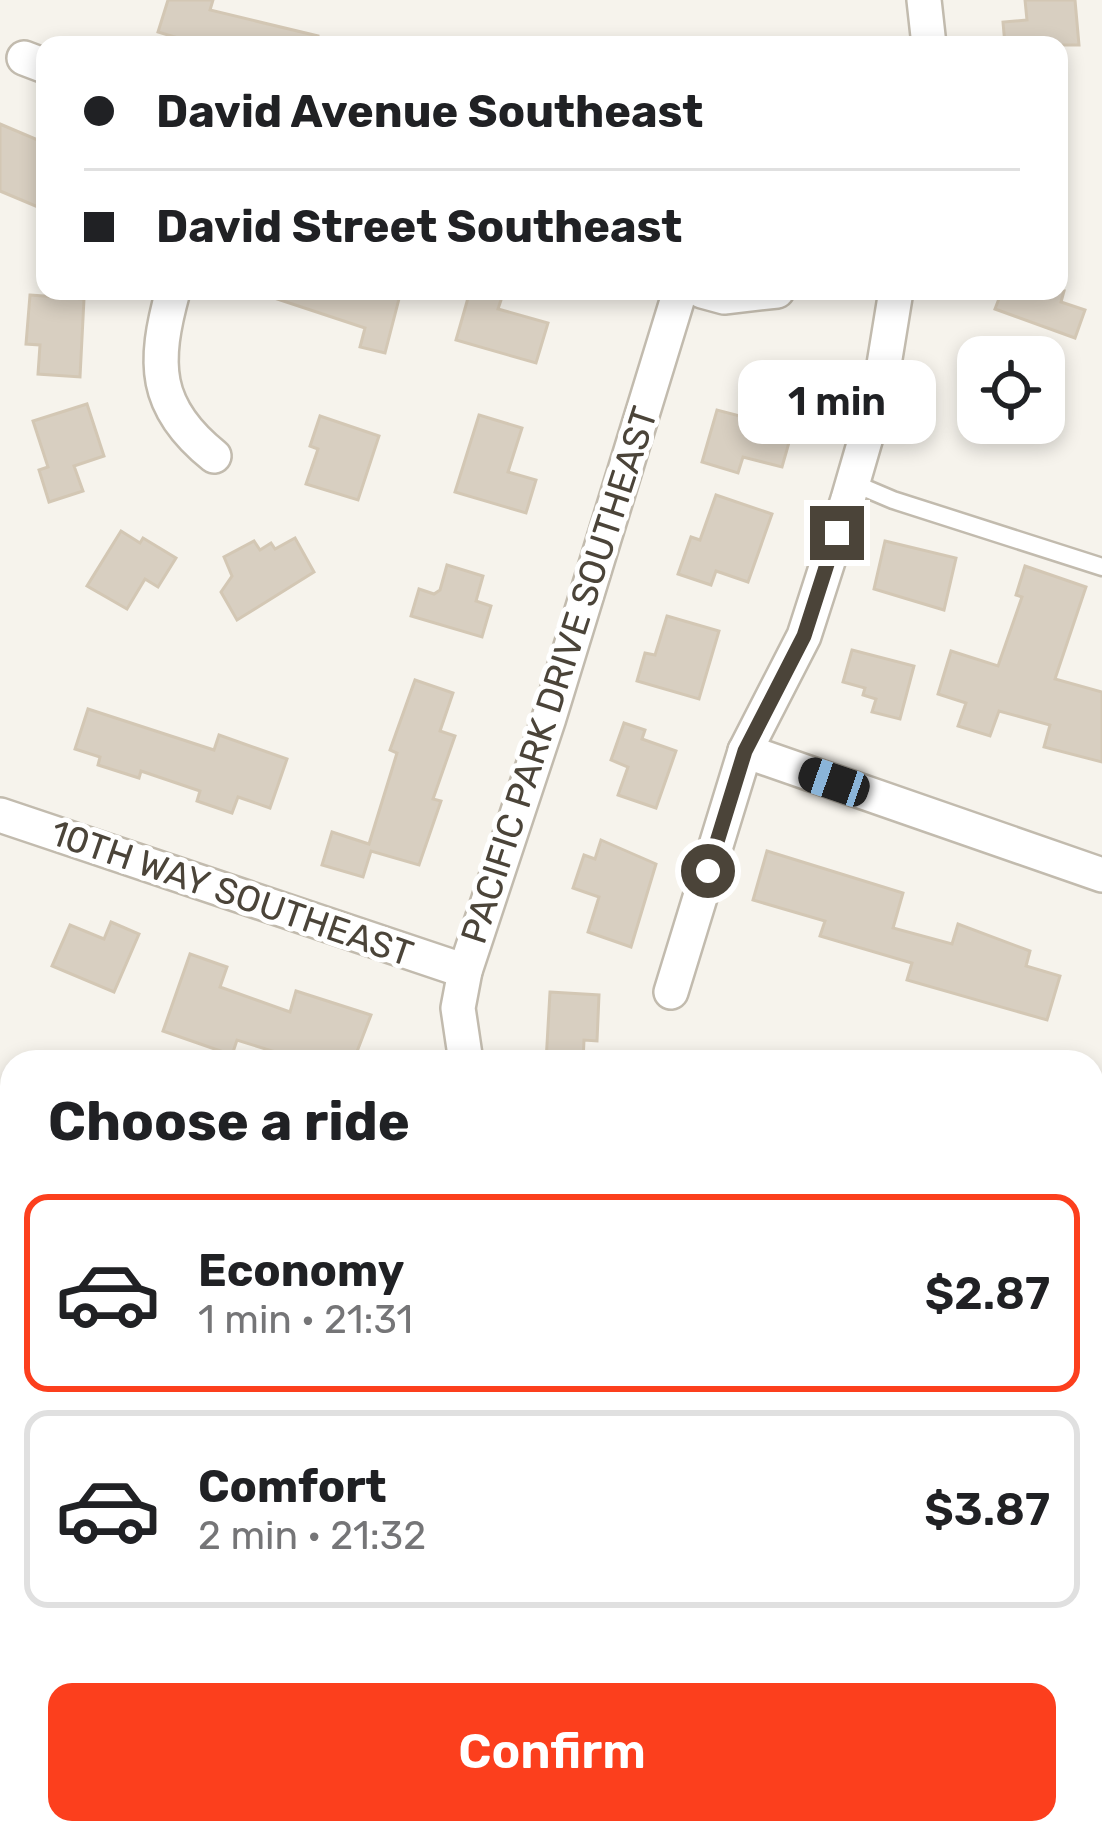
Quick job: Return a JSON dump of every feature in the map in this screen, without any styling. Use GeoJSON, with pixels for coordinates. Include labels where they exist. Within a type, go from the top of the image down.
{"type":"FeatureCollection","features":[{"type":"Feature","properties":{"kind":"street"},"geometry":{"type":"LineString","coordinates":[[924,0],[928,36]]}},
{"type":"Feature","properties":{"kind":"street"},"geometry":{"type":"LineString","coordinates":[[171,300],[159,368],[169,410],[189,436],[214,456]]}},
{"type":"Feature","properties":{"kind":"street","name":"PACIFIC PARK DRIVE SOUTHEAST"},"geometry":{"type":"LineString","coordinates":[[464,1050],[458,1008],[465,971],[550,718],[677,300]]}},
{"type":"Feature","properties":{"kind":"street"},"geometry":{"type":"LineString","coordinates":[[671,992],[745,751],[804,636],[880,389],[895,300]]}},
{"type":"Feature","properties":{"kind":"street"},"geometry":{"type":"LineString","coordinates":[[745,751],[1102,875]]}},
{"type":"Feature","properties":{"kind":"street","name":"10TH WAY SOUTHEAST"},"geometry":{"type":"LineString","coordinates":[[0,815],[465,971]]}},
{"type":"Feature","properties":{"kind":"lane"},"geometry":{"type":"LineString","coordinates":[[853,483],[1102,567]]}},
{"type":"Feature","properties":{"kind":"building"},"geometry":{"type":"Polygon","coordinates":[[[168,0],[213,0],[210,10],[318,36],[171,36],[158,32],[168,0]]]}},
{"type":"Feature","properties":{"kind":"building"},"geometry":{"type":"Polygon","coordinates":[[[1025,0],[1075,0],[1079,45],[1068,45],[1068,36],[1004,36],[1003,22],[1027,20],[1025,0]]]}},
{"type":"Feature","properties":{"kind":"building"},"geometry":{"type":"Polygon","coordinates":[[[0,124],[36,139],[36,206],[0,191],[0,124]]]}},
{"type":"Feature","properties":{"kind":"building"},"geometry":{"type":"Polygon","coordinates":[[[30,295],[36,300],[84,300],[80,377],[38,374],[40,345],[26,344],[30,295]]]}},
{"type":"Feature","properties":{"kind":"building"},"geometry":{"type":"Polygon","coordinates":[[[280,300],[399,300],[385,353],[360,347],[365,328],[280,300]]]}},
{"type":"Feature","properties":{"kind":"building"},"geometry":{"type":"Polygon","coordinates":[[[467,300],[501,300],[498,309],[548,323],[536,363],[456,340],[467,300]]]}},
{"type":"Feature","properties":{"kind":"building"},"geometry":{"type":"Polygon","coordinates":[[[998,300],[1062,300],[1085,310],[1075,338],[995,309],[998,300]]]}},
{"type":"Feature","properties":{"kind":"building"},"geometry":{"type":"Polygon","coordinates":[[[766,395],[800,404],[782,467],[743,457],[738,473],[702,462],[717,410],[751,419],[753,412],[761,414],[766,395]]]}},
{"type":"Feature","properties":{"kind":"building"},"geometry":{"type":"Polygon","coordinates":[[[87,404],[104,456],[74,466],[83,491],[49,502],[39,470],[48,467],[33,421],[87,404]]]}},
{"type":"Feature","properties":{"kind":"building"},"geometry":{"type":"Polygon","coordinates":[[[479,415],[522,428],[508,472],[536,480],[526,513],[455,492],[479,415]]]}},
{"type":"Feature","properties":{"kind":"building"},"geometry":{"type":"Polygon","coordinates":[[[320,416],[379,436],[358,500],[306,484],[318,449],[310,446],[320,416]]]}},
{"type":"Feature","properties":{"kind":"building"},"geometry":{"type":"Polygon","coordinates":[[[716,495],[772,514],[748,582],[716,571],[711,585],[678,574],[691,537],[700,540],[716,495]]]}},
{"type":"Feature","properties":{"kind":"building"},"geometry":{"type":"Polygon","coordinates":[[[121,531],[176,558],[158,587],[145,579],[127,609],[87,586],[121,531]]]}},
{"type":"Feature","properties":{"kind":"building"},"geometry":{"type":"Polygon","coordinates":[[[295,538],[314,572],[237,620],[221,592],[232,576],[224,557],[254,541],[260,550],[271,543],[275,549],[295,538]]]}},
{"type":"Feature","properties":{"kind":"building"},"geometry":{"type":"Polygon","coordinates":[[[885,541],[956,558],[944,610],[874,589],[885,541]]]}},
{"type":"Feature","properties":{"kind":"building"},"geometry":{"type":"Polygon","coordinates":[[[447,565],[483,576],[476,601],[491,606],[482,637],[411,616],[419,589],[434,594],[440,590],[447,565]]]}},
{"type":"Feature","properties":{"kind":"building"},"geometry":{"type":"Polygon","coordinates":[[[1025,566],[1086,587],[1055,679],[1102,692],[1102,762],[1044,747],[1050,725],[999,711],[990,736],[958,726],[966,703],[938,694],[951,651],[998,666],[1022,597],[1016,595],[1025,566]]]}},
{"type":"Feature","properties":{"kind":"building"},"geometry":{"type":"Polygon","coordinates":[[[667,616],[719,631],[699,699],[637,681],[645,653],[655,655],[667,616]]]}},
{"type":"Feature","properties":{"kind":"building"},"geometry":{"type":"Polygon","coordinates":[[[852,650],[914,666],[900,719],[872,712],[876,699],[863,695],[865,688],[843,682],[852,650]]]}},
{"type":"Feature","properties":{"kind":"building"},"geometry":{"type":"Polygon","coordinates":[[[415,680],[453,693],[440,731],[455,736],[433,799],[441,801],[419,865],[371,851],[363,877],[322,865],[332,832],[369,844],[397,753],[390,750],[415,680]]]}},
{"type":"Feature","properties":{"kind":"building"},"geometry":{"type":"Polygon","coordinates":[[[88,709],[214,750],[219,735],[287,759],[270,808],[238,797],[232,813],[197,801],[200,791],[141,771],[139,778],[98,765],[100,757],[75,749],[88,709]]]}},
{"type":"Feature","properties":{"kind":"building"},"geometry":{"type":"Polygon","coordinates":[[[624,723],[645,730],[642,739],[676,751],[656,808],[618,795],[628,767],[611,760],[624,723]]]}},
{"type":"Feature","properties":{"kind":"building"},"geometry":{"type":"Polygon","coordinates":[[[601,840],[656,864],[631,947],[588,932],[599,897],[573,888],[584,855],[595,859],[601,840]]]}},
{"type":"Feature","properties":{"kind":"building"},"geometry":{"type":"Polygon","coordinates":[[[767,851],[903,893],[893,928],[952,944],[958,924],[1030,951],[1026,966],[1060,976],[1047,1020],[907,980],[912,963],[820,936],[825,921],[753,900],[767,851]]]}},
{"type":"Feature","properties":{"kind":"building"},"geometry":{"type":"Polygon","coordinates":[[[111,922],[139,934],[114,992],[52,966],[70,925],[104,939],[111,922]]]}},
{"type":"Feature","properties":{"kind":"building"},"geometry":{"type":"Polygon","coordinates":[[[190,954],[227,967],[220,987],[290,1012],[296,991],[371,1015],[358,1050],[269,1050],[237,1040],[234,1050],[218,1050],[163,1031],[190,954]]]}},
{"type":"Feature","properties":{"kind":"building"},"geometry":{"type":"Polygon","coordinates":[[[550,992],[599,995],[597,1041],[584,1040],[584,1050],[547,1050],[550,992]]]}},
{"type":"Feature","properties":{"kind":"route"},"geometry":{"type":"LineString","coordinates":[[708,871],[745,751],[804,636],[837,533]]}}]}
